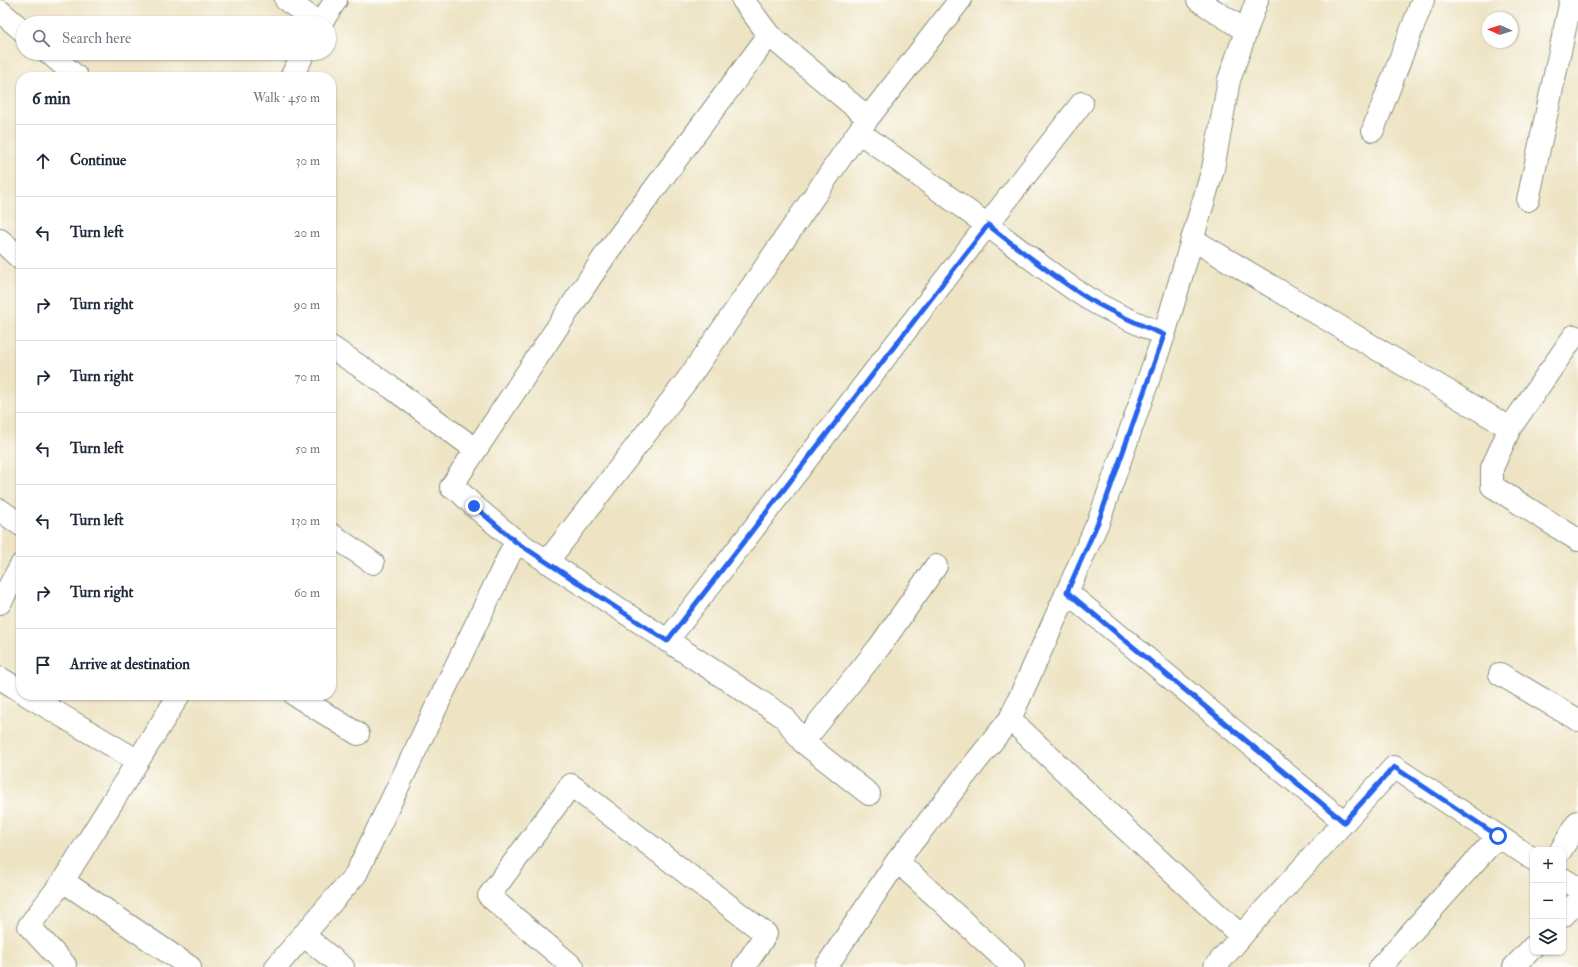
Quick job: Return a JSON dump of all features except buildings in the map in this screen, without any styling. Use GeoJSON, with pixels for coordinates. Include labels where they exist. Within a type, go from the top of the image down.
{"type":"FeatureCollection","features":[{"type":"Feature","properties":{"kind":"street"},"geometry":{"type":"LineString","coordinates":[[286,0],[310,16]]}},
{"type":"Feature","properties":{"kind":"street"},"geometry":{"type":"LineString","coordinates":[[325,16],[336,0]]}},
{"type":"Feature","properties":{"kind":"street"},"geometry":{"type":"LineString","coordinates":[[743,0],[769,35],[864,125],[988,225],[1052,274],[1085,296],[1119,316],[1164,335]]}},
{"type":"Feature","properties":{"kind":"street"},"geometry":{"type":"LineString","coordinates":[[547,562],[688,379],[864,125],[960,0]]}},
{"type":"Feature","properties":{"kind":"street"},"geometry":{"type":"LineString","coordinates":[[1198,0],[1246,31]]}},
{"type":"Feature","properties":{"kind":"street"},"geometry":{"type":"LineString","coordinates":[[826,967],[897,861],[1010,719],[1067,592],[1099,520],[1164,335],[1212,169],[1229,80],[1257,0]]}},
{"type":"Feature","properties":{"kind":"street"},"geometry":{"type":"LineString","coordinates":[[1373,130],[1423,0]]}},
{"type":"Feature","properties":{"kind":"street"},"geometry":{"type":"LineString","coordinates":[[1528,200],[1571,0]]}},
{"type":"Feature","properties":{"kind":"street"},"geometry":{"type":"LineString","coordinates":[[0,11],[16,24]]}},
{"type":"Feature","properties":{"kind":"street"},"geometry":{"type":"LineString","coordinates":[[769,35],[608,251],[451,487],[458,490],[474,506],[516,542],[784,717],[803,742],[869,794]]}},
{"type":"Feature","properties":{"kind":"street"},"geometry":{"type":"LineString","coordinates":[[57,60],[71,72]]}},
{"type":"Feature","properties":{"kind":"street"},"geometry":{"type":"LineString","coordinates":[[294,72],[300,60]]}},
{"type":"Feature","properties":{"kind":"street"},"geometry":{"type":"LineString","coordinates":[[667,641],[1082,103]]}},
{"type":"Feature","properties":{"kind":"street"},"geometry":{"type":"LineString","coordinates":[[1192,239],[1510,428]]}},
{"type":"Feature","properties":{"kind":"street"},"geometry":{"type":"LineString","coordinates":[[0,240],[16,254]]}},
{"type":"Feature","properties":{"kind":"street"},"geometry":{"type":"LineString","coordinates":[[1574,336],[1510,428],[1492,468],[1492,486],[1578,540]]}},
{"type":"Feature","properties":{"kind":"street"},"geometry":{"type":"LineString","coordinates":[[336,349],[392,388],[475,449]]}},
{"type":"Feature","properties":{"kind":"street"},"geometry":{"type":"LineString","coordinates":[[0,510],[16,521]]}},
{"type":"Feature","properties":{"kind":"street"},"geometry":{"type":"LineString","coordinates":[[336,537],[373,563]]}},
{"type":"Feature","properties":{"kind":"street"},"geometry":{"type":"LineString","coordinates":[[276,967],[356,874],[516,542]]}},
{"type":"Feature","properties":{"kind":"street"},"geometry":{"type":"LineString","coordinates":[[803,742],[880,646],[936,566]]}},
{"type":"Feature","properties":{"kind":"street"},"geometry":{"type":"LineString","coordinates":[[0,603],[16,574]]}},
{"type":"Feature","properties":{"kind":"street"},"geometry":{"type":"LineString","coordinates":[[1067,592],[1344,822]]}},
{"type":"Feature","properties":{"kind":"street"},"geometry":{"type":"LineString","coordinates":[[1500,674],[1578,720]]}},
{"type":"Feature","properties":{"kind":"street"},"geometry":{"type":"LineString","coordinates":[[0,678],[16,688]]}},
{"type":"Feature","properties":{"kind":"street"},"geometry":{"type":"LineString","coordinates":[[36,700],[138,761]]}},
{"type":"Feature","properties":{"kind":"street"},"geometry":{"type":"LineString","coordinates":[[63,967],[65,965],[29,926],[63,881],[176,700]]}},
{"type":"Feature","properties":{"kind":"street"},"geometry":{"type":"LineString","coordinates":[[302,700],[358,734]]}},
{"type":"Feature","properties":{"kind":"street"},"geometry":{"type":"LineString","coordinates":[[1010,719],[1241,936]]}},
{"type":"Feature","properties":{"kind":"street"},"geometry":{"type":"LineString","coordinates":[[1216,967],[1241,936],[1394,767],[1530,857]]}},
{"type":"Feature","properties":{"kind":"street"},"geometry":{"type":"LineString","coordinates":[[573,967],[488,896],[571,785],[766,934],[744,967]]}},
{"type":"Feature","properties":{"kind":"street"},"geometry":{"type":"LineString","coordinates":[[1563,847],[1578,822]]}},
{"type":"Feature","properties":{"kind":"street"},"geometry":{"type":"LineString","coordinates":[[1380,967],[1498,836]]}},
{"type":"Feature","properties":{"kind":"street"},"geometry":{"type":"LineString","coordinates":[[897,861],[1013,967]]}},
{"type":"Feature","properties":{"kind":"street"},"geometry":{"type":"LineString","coordinates":[[63,881],[190,967]]}},
{"type":"Feature","properties":{"kind":"street"},"geometry":{"type":"LineString","coordinates":[[1566,881],[1578,888]]}},
{"type":"Feature","properties":{"kind":"street"},"geometry":{"type":"LineString","coordinates":[[1566,913],[1578,901]]}},
{"type":"Feature","properties":{"kind":"street"},"geometry":{"type":"LineString","coordinates":[[303,935],[343,967]]}},
{"type":"Feature","properties":{"kind":"street"},"geometry":{"type":"LineString","coordinates":[[1514,967],[1530,950]]}},
{"type":"Feature","properties":{"kind":"route"},"geometry":{"type":"LineString","coordinates":[[474,506],[516,542],[667,641],[955,265],[988,225],[1052,274],[1085,296],[1119,316],[1164,335],[1099,520],[1067,592],[1344,822],[1394,767],[1498,836]]}}]}
